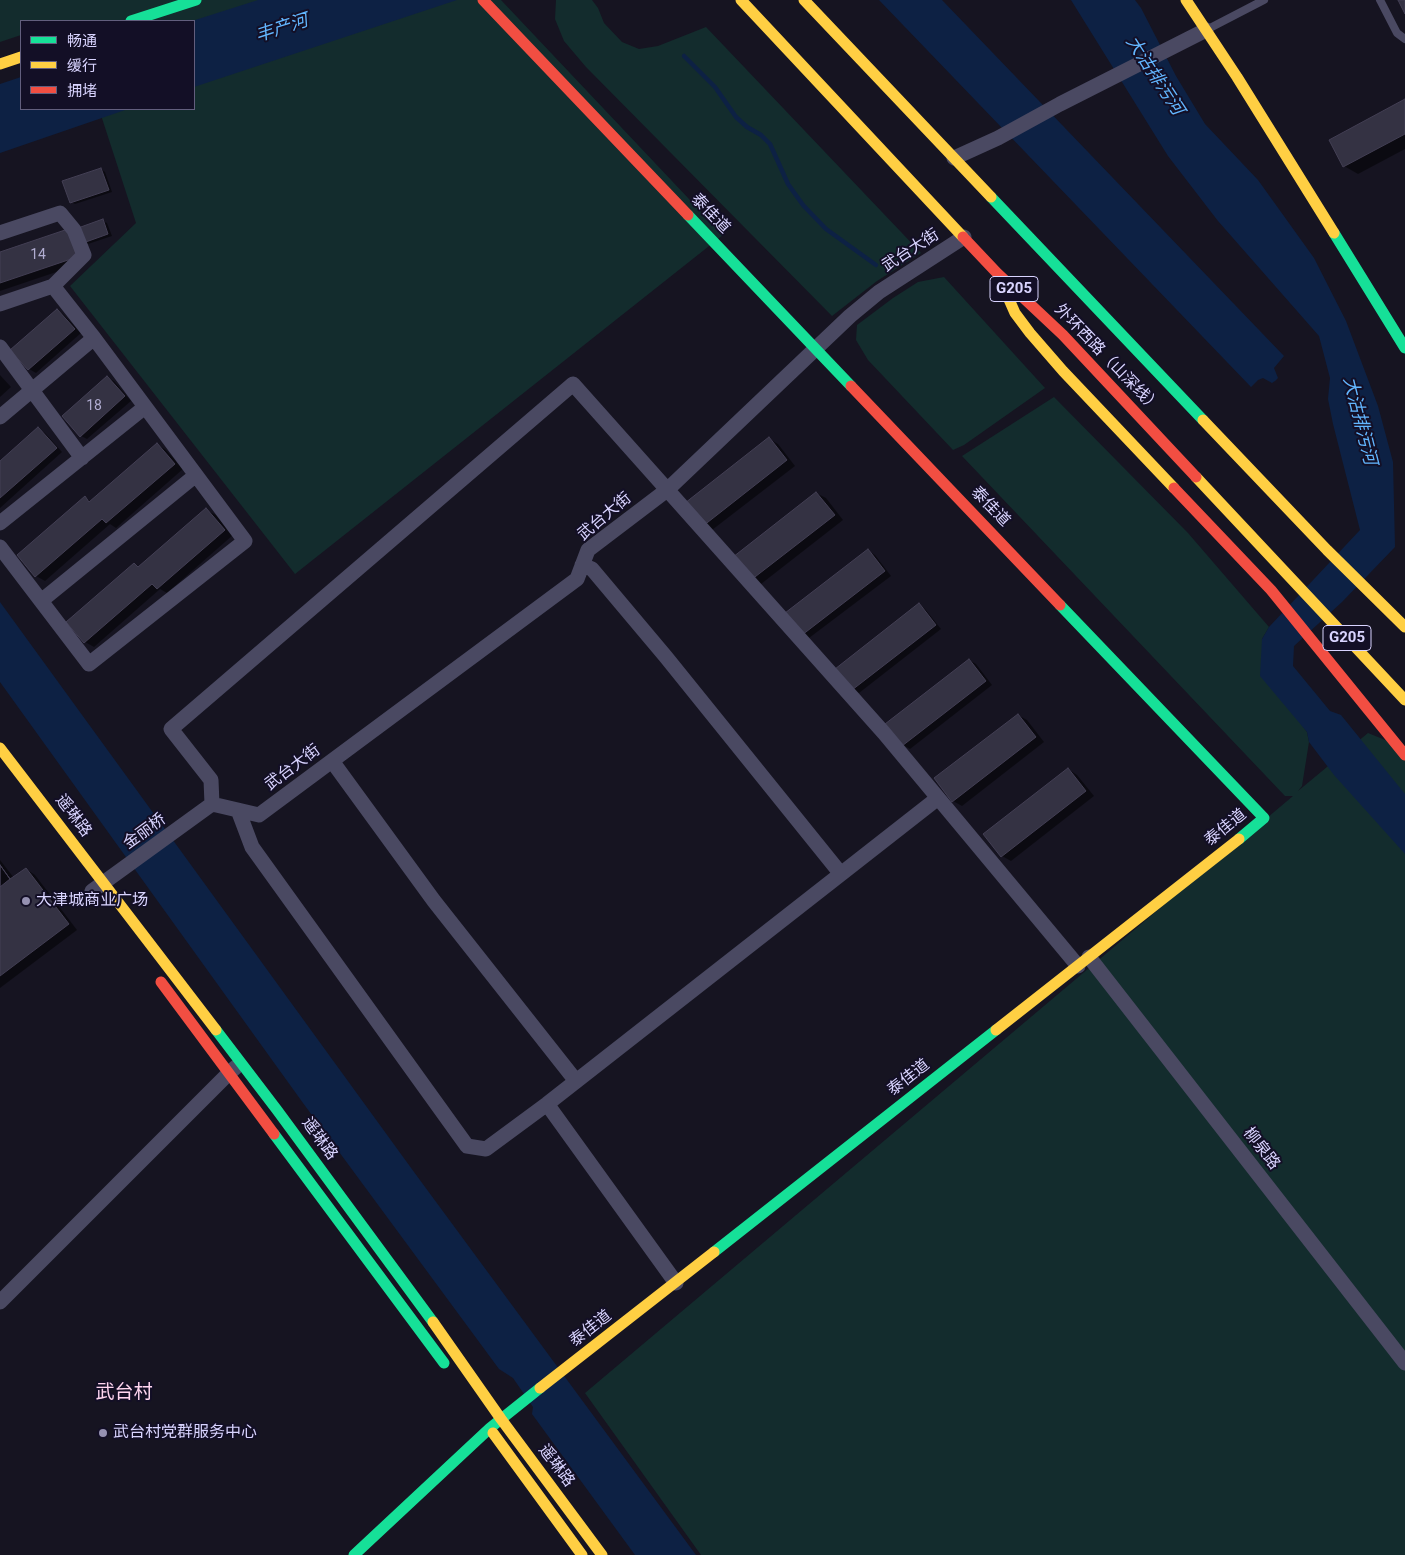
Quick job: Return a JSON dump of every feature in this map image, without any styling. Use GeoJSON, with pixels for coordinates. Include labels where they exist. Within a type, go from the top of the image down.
{"type":"FeatureCollection","features":[{"type":"Feature","properties":{"kind":"main road"},"geometry":{"type":"LineString","coordinates":[[134,20],[196,0]]}},
{"type":"Feature","properties":{"kind":"main road","name":"外环西路（山深线）"},"geometry":{"type":"LineString","coordinates":[[741,0],[996,273],[1062,335],[1405,700]]}},
{"type":"Feature","properties":{"kind":"main road","name":"外环西路（山深线）"},"geometry":{"type":"LineString","coordinates":[[804,0],[1328,550],[1405,627]]}},
{"type":"Feature","properties":{"kind":"main road"},"geometry":{"type":"LineString","coordinates":[[1186,0],[1237,77],[1405,348]]}},
{"type":"Feature","properties":{"kind":"main road","name":"泰佳道"},"geometry":{"type":"LineString","coordinates":[[354,1555],[487,1425],[501,1419],[513,1410],[676,1283],[1264,818],[484,1]]}},
{"type":"Feature","properties":{"kind":"main road"},"geometry":{"type":"LineString","coordinates":[[0,64],[20,57]]}},
{"type":"Feature","properties":{"kind":"main road"},"geometry":{"type":"LineString","coordinates":[[996,273],[1015,313],[1030,334],[1271,590],[1405,755]]}},
{"type":"Feature","properties":{"kind":"main road","name":"遥琳路"},"geometry":{"type":"LineString","coordinates":[[0,748],[95,889],[242,1063],[602,1555]]}},
{"type":"Feature","properties":{"kind":"main road","name":"遥琳路"},"geometry":{"type":"LineString","coordinates":[[152,970],[450,1370]]}},
{"type":"Feature","properties":{"kind":"main road","name":"遥琳路"},"geometry":{"type":"LineString","coordinates":[[487,1425],[582,1555]]}},
{"type":"Feature","properties":{"kind":"street"},"geometry":{"type":"LineString","coordinates":[[954,158],[998,138],[1060,104],[1206,30]]}},
{"type":"Feature","properties":{"kind":"street"},"geometry":{"type":"LineString","coordinates":[[0,233],[60,213],[74,230],[84,255],[54,286],[0,304]]}},
{"type":"Feature","properties":{"kind":"street","name":"武台大街"},"geometry":{"type":"LineString","coordinates":[[212,804],[260,815],[577,579],[588,550],[666,490],[850,316],[879,292],[964,237]]}},
{"type":"Feature","properties":{"kind":"street"},"geometry":{"type":"LineString","coordinates":[[0,547],[89,664],[245,541],[54,286]]}},
{"type":"Feature","properties":{"kind":"street"},"geometry":{"type":"LineString","coordinates":[[0,417],[94,338]]}},
{"type":"Feature","properties":{"kind":"street"},"geometry":{"type":"LineString","coordinates":[[0,347],[82,458]]}},
{"type":"Feature","properties":{"kind":"street","name":"柳泉路"},"geometry":{"type":"LineString","coordinates":[[212,804],[211,780],[171,730],[573,384],[1084,961],[1405,1363]]}},
{"type":"Feature","properties":{"kind":"street"},"geometry":{"type":"LineString","coordinates":[[0,523],[145,407]]}},
{"type":"Feature","properties":{"kind":"street"},"geometry":{"type":"LineString","coordinates":[[41,601],[196,475]]}},
{"type":"Feature","properties":{"kind":"street"},"geometry":{"type":"LineString","coordinates":[[582,565],[592,569],[598,576],[841,874]]}},
{"type":"Feature","properties":{"kind":"street"},"geometry":{"type":"LineString","coordinates":[[332,761],[434,901],[576,1081]]}},
{"type":"Feature","properties":{"kind":"street"},"geometry":{"type":"LineString","coordinates":[[238,810],[252,846],[467,1146],[486,1149],[548,1104],[938,798]]}},
{"type":"Feature","properties":{"kind":"street","name":"金丽桥"},"geometry":{"type":"LineString","coordinates":[[95,889],[212,804]]}},
{"type":"Feature","properties":{"kind":"street"},"geometry":{"type":"LineString","coordinates":[[0,1302],[229,1073],[242,1063]]}},
{"type":"Feature","properties":{"kind":"street"},"geometry":{"type":"LineString","coordinates":[[548,1104],[676,1283]]}},
{"type":"Feature","properties":{"kind":"lane"},"geometry":{"type":"LineString","coordinates":[[1206,30],[1264,0]]}},
{"type":"Feature","properties":{"kind":"lane"},"geometry":{"type":"LineString","coordinates":[[1380,0],[1397,33],[1405,39]]}},
{"type":"Feature","properties":{"kind":"green space"},"geometry":{"type":"Polygon","coordinates":[[[0,0],[501,0],[723,235],[295,574],[70,286],[136,223],[99,110],[195,110],[195,20],[20,20],[20,35],[0,42],[0,0]]]}},
{"type":"Feature","properties":{"kind":"green space"},"geometry":{"type":"Polygon","coordinates":[[[556,0],[592,0],[598,8],[604,23],[622,42],[639,49],[658,46],[706,27],[921,253],[877,281],[832,316],[586,67],[564,41],[555,19],[556,0]]]}},
{"type":"Feature","properties":{"kind":"green space"},"geometry":{"type":"Polygon","coordinates":[[[944,277],[1045,388],[964,445],[953,450],[868,360],[856,340],[857,325],[893,298],[918,282],[944,277]]]}},
{"type":"Feature","properties":{"kind":"green space"},"geometry":{"type":"Polygon","coordinates":[[[1054,397],[1188,533],[1269,627],[1262,639],[1287,705],[1307,732],[1309,742],[1302,786],[1298,791],[1368,733],[1405,748],[1405,1555],[701,1555],[585,1393],[1293,796],[1285,796],[962,456],[1054,397]]]}},
{"type":"Feature","properties":{"kind":"water","name":"丰产河"},"geometry":{"type":"Polygon","coordinates":[[[258,0],[457,0],[195,87],[195,20],[258,0]]]}},
{"type":"Feature","properties":{"kind":"water"},"geometry":{"type":"Polygon","coordinates":[[[879,0],[942,0],[1284,356],[1274,368],[1278,378],[1272,383],[1263,378],[1251,387],[879,0]]]}},
{"type":"Feature","properties":{"kind":"water","name":"大沽排污河"},"geometry":{"type":"Polygon","coordinates":[[[1071,0],[1135,0],[1176,76],[1205,124],[1258,180],[1314,258],[1346,321],[1378,406],[1393,462],[1395,547],[1342,602],[1294,646],[1293,666],[1330,711],[1341,715],[1405,794],[1405,854],[1334,775],[1309,742],[1307,732],[1260,676],[1262,639],[1269,627],[1360,530],[1333,424],[1328,399],[1330,378],[1319,336],[1218,221],[1168,156],[1071,0]]]}},
{"type":"Feature","properties":{"kind":"water"},"geometry":{"type":"Polygon","coordinates":[[[20,77],[20,110],[125,110],[0,153],[0,84],[20,77]]]}},
{"type":"Feature","properties":{"kind":"water"},"geometry":{"type":"Polygon","coordinates":[[[0,602],[414,1172],[696,1555],[635,1555],[532,1414],[533,1407],[513,1378],[499,1369],[303,1103],[0,682],[0,602]]]}},
{"type":"Feature","properties":{"kind":"building"},"geometry":{"type":"Polygon","coordinates":[[[1398,0],[1405,0],[1405,14],[1398,0]]]}},
{"type":"Feature","properties":{"kind":"building"},"geometry":{"type":"Polygon","coordinates":[[[1405,99],[1405,134],[1343,167],[1329,140],[1405,99]]]}},
{"type":"Feature","properties":{"kind":"building"},"geometry":{"type":"Polygon","coordinates":[[[101,168],[109,190],[70,203],[62,181],[101,168]]]}},
{"type":"Feature","properties":{"kind":"building"},"geometry":{"type":"Polygon","coordinates":[[[103,219],[108,234],[83,243],[78,228],[103,219]]]}},
{"type":"Feature","properties":{"kind":"building"},"geometry":{"type":"Polygon","coordinates":[[[68,229],[77,257],[0,283],[0,252],[68,229]]]}},
{"type":"Feature","properties":{"kind":"building"},"geometry":{"type":"Polygon","coordinates":[[[57,309],[75,329],[28,370],[10,350],[57,309]]]}},
{"type":"Feature","properties":{"kind":"building"},"geometry":{"type":"Polygon","coordinates":[[[107,376],[125,396],[80,437],[62,416],[107,376]]]}},
{"type":"Feature","properties":{"kind":"building"},"geometry":{"type":"Polygon","coordinates":[[[38,427],[57,448],[0,498],[0,461],[38,427]]]}},
{"type":"Feature","properties":{"kind":"building"},"geometry":{"type":"Polygon","coordinates":[[[769,437],[787,460],[703,526],[685,503],[769,437]]]}},
{"type":"Feature","properties":{"kind":"building"},"geometry":{"type":"Polygon","coordinates":[[[157,443],[175,464],[106,523],[102,519],[35,577],[17,555],[85,496],[89,502],[157,443]]]}},
{"type":"Feature","properties":{"kind":"building"},"geometry":{"type":"Polygon","coordinates":[[[816,492],[835,515],[751,580],[733,557],[816,492]]]}},
{"type":"Feature","properties":{"kind":"building"},"geometry":{"type":"Polygon","coordinates":[[[206,508],[225,530],[157,589],[152,584],[84,643],[66,622],[134,563],[138,567],[206,508]]]}},
{"type":"Feature","properties":{"kind":"building"},"geometry":{"type":"Polygon","coordinates":[[[868,549],[885,571],[802,635],[785,613],[868,549]]]}},
{"type":"Feature","properties":{"kind":"building"},"geometry":{"type":"Polygon","coordinates":[[[919,603],[936,625],[852,690],[835,669],[919,603]]]}},
{"type":"Feature","properties":{"kind":"building"},"geometry":{"type":"Polygon","coordinates":[[[969,659],[986,681],[902,746],[885,724],[969,659]]]}},
{"type":"Feature","properties":{"kind":"building"},"geometry":{"type":"Polygon","coordinates":[[[1018,714],[1036,737],[952,802],[934,778],[1018,714]]]}},
{"type":"Feature","properties":{"kind":"building"},"geometry":{"type":"Polygon","coordinates":[[[1068,768],[1086,791],[1001,857],[983,834],[1068,768]]]}},
{"type":"Feature","properties":{"kind":"building","name":"大津城商业广场"},"geometry":{"type":"Polygon","coordinates":[[[0,865],[10,879],[26,868],[69,924],[0,976],[0,865]]]}},
{"type":"Feature","properties":{"kind":"building"},"geometry":{"type":"Polygon","coordinates":[[[0,865],[10,879],[0,887],[0,865]]]}},
{"type":"Feature","properties":{"kind":"waterway"},"geometry":{"type":"LineString","coordinates":[[684,56],[715,87],[736,117],[770,144],[788,184],[803,205],[826,229],[876,265]]}},
{"type":"Feature","properties":{"kind":"traffic: fast"},"geometry":{"type":"LineString","coordinates":[[134,20],[196,0]]}},
{"type":"Feature","properties":{"kind":"traffic: fast"},"geometry":{"type":"LineString","coordinates":[[991,197],[1203,420]]}},
{"type":"Feature","properties":{"kind":"traffic: fast"},"geometry":{"type":"LineString","coordinates":[[688,215],[851,386]]}},
{"type":"Feature","properties":{"kind":"traffic: fast"},"geometry":{"type":"LineString","coordinates":[[1334,233],[1405,348]]}},
{"type":"Feature","properties":{"kind":"traffic: fast"},"geometry":{"type":"LineString","coordinates":[[1060,605],[1264,818],[1239,839]]}},
{"type":"Feature","properties":{"kind":"traffic: fast"},"geometry":{"type":"LineString","coordinates":[[216,1030],[433,1322]]}},
{"type":"Feature","properties":{"kind":"traffic: fast"},"geometry":{"type":"LineString","coordinates":[[714,1252],[996,1030]]}},
{"type":"Feature","properties":{"kind":"traffic: fast"},"geometry":{"type":"LineString","coordinates":[[274,1134],[444,1363]]}},
{"type":"Feature","properties":{"kind":"traffic: fast"},"geometry":{"type":"LineString","coordinates":[[354,1555],[490,1428],[540,1388]]}},
{"type":"Feature","properties":{"kind":"traffic: slow"},"geometry":{"type":"LineString","coordinates":[[741,0],[963,237]]}},
{"type":"Feature","properties":{"kind":"traffic: slow"},"geometry":{"type":"LineString","coordinates":[[804,0],[991,197]]}},
{"type":"Feature","properties":{"kind":"traffic: slow"},"geometry":{"type":"LineString","coordinates":[[1186,0],[1237,77],[1334,233]]}},
{"type":"Feature","properties":{"kind":"traffic: slow"},"geometry":{"type":"LineString","coordinates":[[0,64],[20,57]]}},
{"type":"Feature","properties":{"kind":"traffic: slow"},"geometry":{"type":"LineString","coordinates":[[1004,288],[1015,313],[1030,333],[1063,371],[1174,488]]}},
{"type":"Feature","properties":{"kind":"traffic: slow"},"geometry":{"type":"LineString","coordinates":[[1203,420],[1327,550],[1405,627]]}},
{"type":"Feature","properties":{"kind":"traffic: slow"},"geometry":{"type":"LineString","coordinates":[[1196,477],[1405,700]]}},
{"type":"Feature","properties":{"kind":"traffic: slow"},"geometry":{"type":"LineString","coordinates":[[0,748],[216,1030]]}},
{"type":"Feature","properties":{"kind":"traffic: slow"},"geometry":{"type":"LineString","coordinates":[[996,1030],[1239,839]]}},
{"type":"Feature","properties":{"kind":"traffic: slow"},"geometry":{"type":"LineString","coordinates":[[540,1388],[714,1252]]}},
{"type":"Feature","properties":{"kind":"traffic: slow"},"geometry":{"type":"LineString","coordinates":[[433,1322],[501,1419],[602,1555]]}},
{"type":"Feature","properties":{"kind":"traffic: slow"},"geometry":{"type":"LineString","coordinates":[[493,1433],[582,1555]]}},
{"type":"Feature","properties":{"kind":"traffic: jam"},"geometry":{"type":"LineString","coordinates":[[483,0],[688,215]]}},
{"type":"Feature","properties":{"kind":"traffic: jam"},"geometry":{"type":"LineString","coordinates":[[963,237],[997,273],[1063,335],[1196,477]]}},
{"type":"Feature","properties":{"kind":"traffic: jam"},"geometry":{"type":"LineString","coordinates":[[851,386],[1060,605]]}},
{"type":"Feature","properties":{"kind":"traffic: jam"},"geometry":{"type":"LineString","coordinates":[[1174,488],[1271,590],[1405,755]]}},
{"type":"Feature","properties":{"kind":"traffic: jam"},"geometry":{"type":"LineString","coordinates":[[161,982],[274,1134]]}},
{"type":"Feature","properties":{"kind":"place","name":"大津城商业广场"},"geometry":{"type":"Point","coordinates":[26,901]}},
{"type":"Feature","properties":{"kind":"place","name":"武台村党群服务中心"},"geometry":{"type":"Point","coordinates":[103,1433]}},
{"type":"Feature","properties":{"kind":"district","name":"武台村"},"geometry":{"type":"Point","coordinates":[124,1393]}}]}
